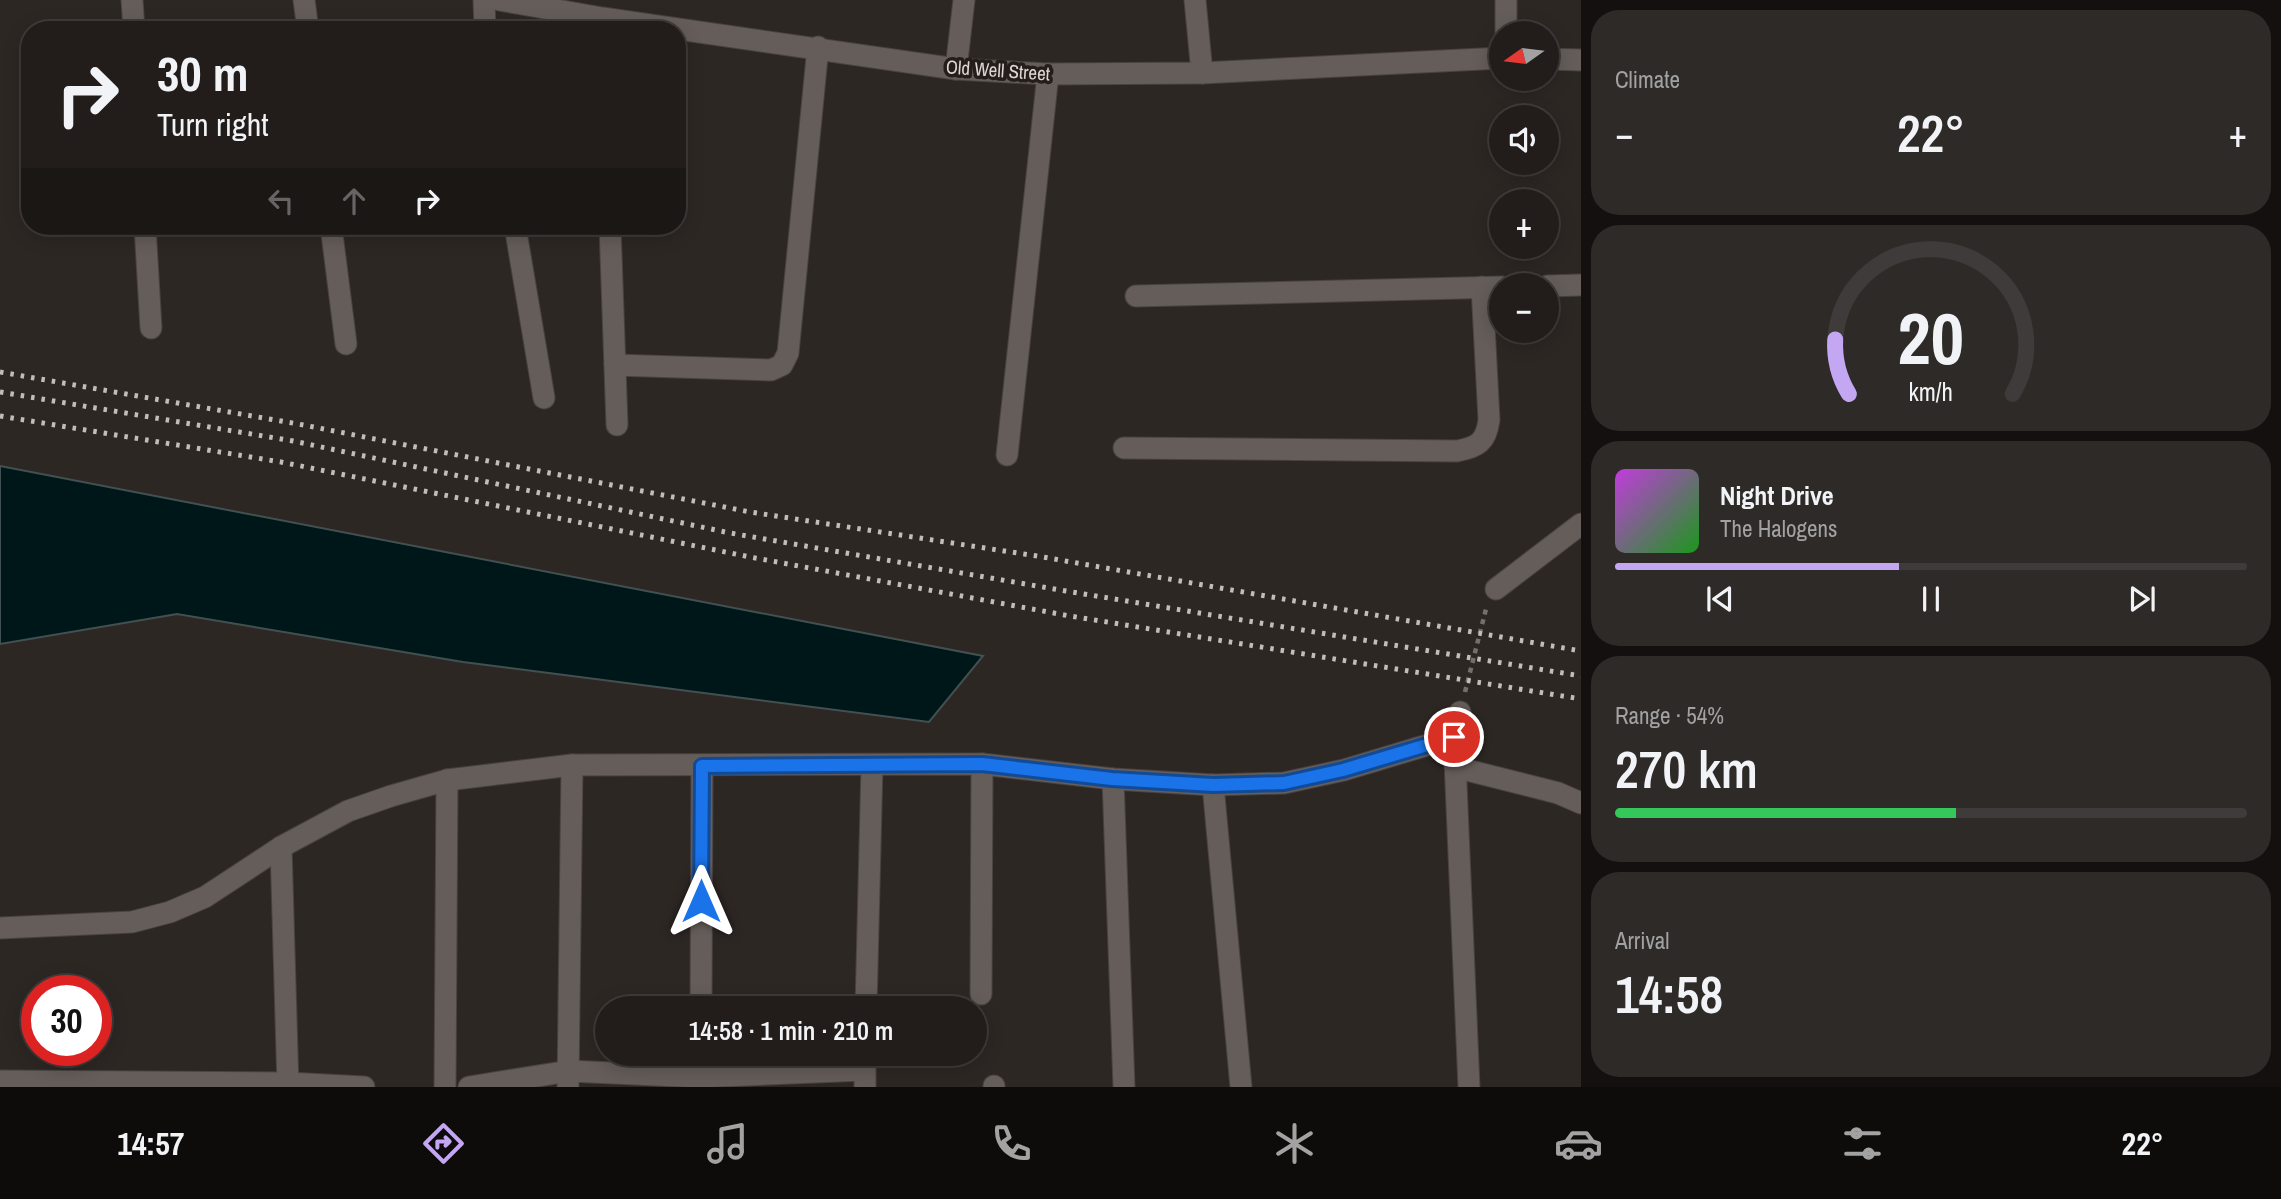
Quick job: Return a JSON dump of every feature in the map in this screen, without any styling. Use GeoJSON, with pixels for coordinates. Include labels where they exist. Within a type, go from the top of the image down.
{"type":"FeatureCollection","features":[{"type":"Feature","properties":{"kind":"street"},"geometry":{"type":"LineString","coordinates":[[132,0],[133,21]]}},
{"type":"Feature","properties":{"kind":"street"},"geometry":{"type":"LineString","coordinates":[[304,0],[307,21]]}},
{"type":"Feature","properties":{"kind":"street"},"geometry":{"type":"LineString","coordinates":[[484,0],[485,21]]}},
{"type":"Feature","properties":{"kind":"street","name":"Old Well Street"},"geometry":{"type":"LineString","coordinates":[[499,0],[636,21]]}},
{"type":"Feature","properties":{"kind":"street"},"geometry":{"type":"LineString","coordinates":[[956,69],[964,0]]}},
{"type":"Feature","properties":{"kind":"street"},"geometry":{"type":"LineString","coordinates":[[1195,0],[1202,73]]}},
{"type":"Feature","properties":{"kind":"street"},"geometry":{"type":"LineString","coordinates":[[1506,0],[1506,21]]}},
{"type":"Feature","properties":{"kind":"street","name":"Old Well Street"},"geometry":{"type":"LineString","coordinates":[[686,28],[956,69],[1048,74],[1202,73],[1489,59]]}},
{"type":"Feature","properties":{"kind":"street"},"geometry":{"type":"LineString","coordinates":[[615,365],[771,370],[782,365],[788,353],[818,47]]}},
{"type":"Feature","properties":{"kind":"street"},"geometry":{"type":"LineString","coordinates":[[1559,59],[1581,60]]}},
{"type":"Feature","properties":{"kind":"street"},"geometry":{"type":"LineString","coordinates":[[1007,455],[1048,74]]}},
{"type":"Feature","properties":{"kind":"street"},"geometry":{"type":"LineString","coordinates":[[145,235],[150,328]]}},
{"type":"Feature","properties":{"kind":"street"},"geometry":{"type":"LineString","coordinates":[[332,235],[346,344]]}},
{"type":"Feature","properties":{"kind":"street"},"geometry":{"type":"LineString","coordinates":[[517,235],[544,398]]}},
{"type":"Feature","properties":{"kind":"street"},"geometry":{"type":"LineString","coordinates":[[610,235],[617,425]]}},
{"type":"Feature","properties":{"kind":"street"},"geometry":{"type":"LineString","coordinates":[[1559,286],[1581,285]]}},
{"type":"Feature","properties":{"kind":"street"},"geometry":{"type":"LineString","coordinates":[[1136,296],[1489,287]]}},
{"type":"Feature","properties":{"kind":"street"},"geometry":{"type":"LineString","coordinates":[[1124,448],[1470,449],[1480,444],[1487,435],[1491,343]]}},
{"type":"Feature","properties":{"kind":"street"},"geometry":{"type":"LineString","coordinates":[[1496,589],[1581,524]]}},
{"type":"Feature","properties":{"kind":"street"},"geometry":{"type":"LineString","coordinates":[[1460,712],[1454,737],[1469,1087]]}},
{"type":"Feature","properties":{"kind":"street"},"geometry":{"type":"LineString","coordinates":[[0,928],[132,922],[170,912],[205,897],[281,847],[348,811],[447,780],[572,765],[982,764],[1112,779],[1213,785],[1284,783],[1343,770],[1454,737]]}},
{"type":"Feature","properties":{"kind":"street"},"geometry":{"type":"LineString","coordinates":[[981,994],[982,764]]}},
{"type":"Feature","properties":{"kind":"street"},"geometry":{"type":"LineString","coordinates":[[568,1079],[572,765]]}},
{"type":"Feature","properties":{"kind":"street"},"geometry":{"type":"LineString","coordinates":[[866,996],[872,765]]}},
{"type":"Feature","properties":{"kind":"street"},"geometry":{"type":"LineString","coordinates":[[701,996],[702,766]]}},
{"type":"Feature","properties":{"kind":"street"},"geometry":{"type":"LineString","coordinates":[[1455,767],[1558,793],[1581,803]]}},
{"type":"Feature","properties":{"kind":"street"},"geometry":{"type":"LineString","coordinates":[[1112,779],[1124,1087]]}},
{"type":"Feature","properties":{"kind":"street"},"geometry":{"type":"LineString","coordinates":[[445,1087],[447,780]]}},
{"type":"Feature","properties":{"kind":"street"},"geometry":{"type":"LineString","coordinates":[[1213,785],[1241,1087]]}},
{"type":"Feature","properties":{"kind":"street"},"geometry":{"type":"LineString","coordinates":[[281,847],[288,1085]]}},
{"type":"Feature","properties":{"kind":"street"},"geometry":{"type":"LineString","coordinates":[[701,1066],[701,1077]]}},
{"type":"Feature","properties":{"kind":"street"},"geometry":{"type":"LineString","coordinates":[[469,1087],[568,1079],[865,1070]]}},
{"type":"Feature","properties":{"kind":"street"},"geometry":{"type":"LineString","coordinates":[[0,1081],[364,1087]]}},
{"type":"Feature","properties":{"kind":"path"},"geometry":{"type":"LineString","coordinates":[[1460,712],[1485,612],[1496,589]]}},
{"type":"Feature","properties":{"kind":"shaded area"},"geometry":{"type":"Polygon","coordinates":[[[0,466],[983,656],[929,722],[463,662],[177,614],[0,644],[0,466]]]}},
{"type":"Feature","properties":{"kind":"railway"},"geometry":{"type":"LineString","coordinates":[[0,372],[298,424],[750,512],[1037,556],[1581,651]]}},
{"type":"Feature","properties":{"kind":"railway"},"geometry":{"type":"LineString","coordinates":[[0,392],[293,441],[730,533],[1581,676]]}},
{"type":"Feature","properties":{"kind":"railway"},"geometry":{"type":"LineString","coordinates":[[0,416],[281,462],[750,557],[1070,616],[1581,699]]}},
{"type":"Feature","properties":{"kind":"route"},"geometry":{"type":"LineString","coordinates":[[701,901],[702,766],[982,764],[1112,779],[1213,785],[1284,783],[1343,770],[1454,737]]}}]}
